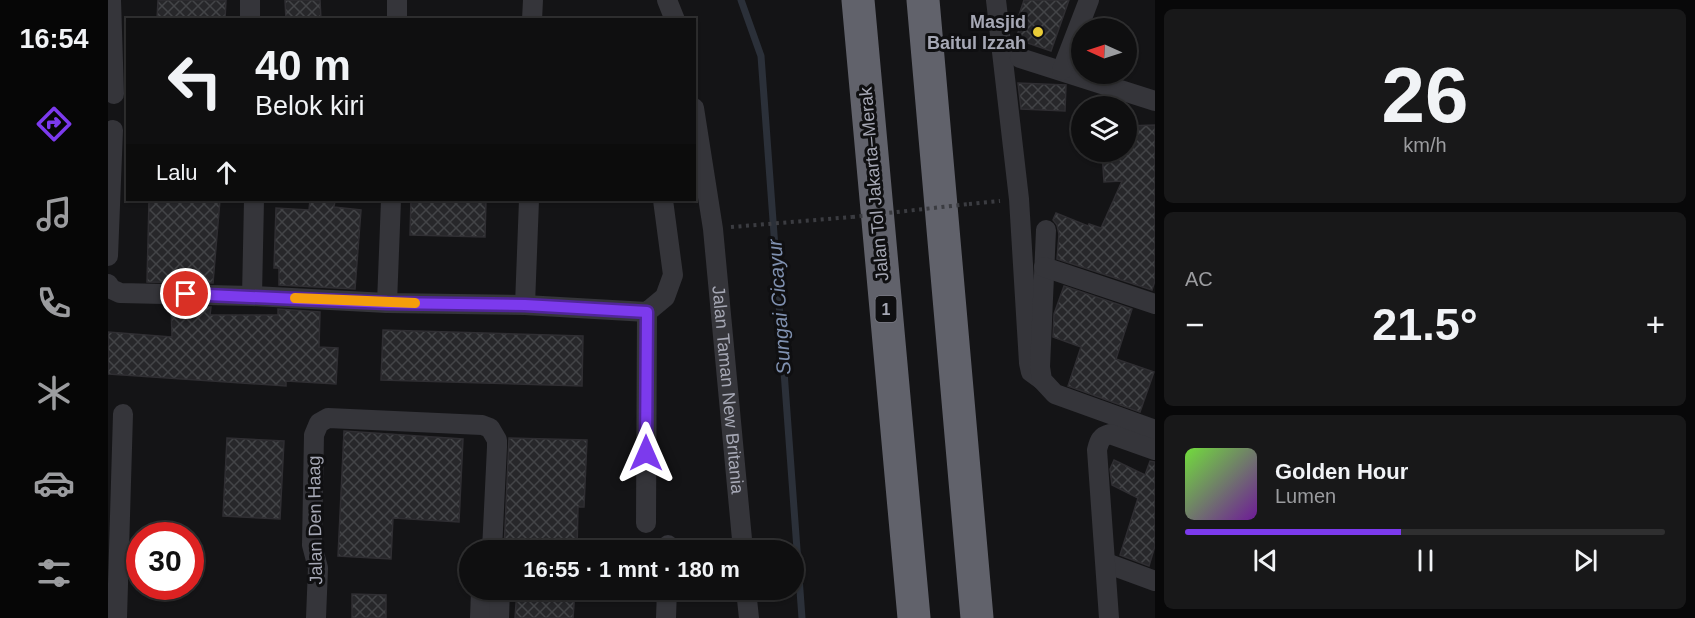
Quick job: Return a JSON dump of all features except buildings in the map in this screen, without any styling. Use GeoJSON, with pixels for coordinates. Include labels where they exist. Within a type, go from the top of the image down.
{"type":"FeatureCollection","features":[{"type":"Feature","properties":{"kind":"highway","name":"Jalan Tol Jakarta–Merak"},"geometry":{"type":"LineString","coordinates":[[858,0],[914,618]]}},
{"type":"Feature","properties":{"kind":"highway"},"geometry":{"type":"LineString","coordinates":[[922,0],[977,618]]}},
{"type":"Feature","properties":{"kind":"street"},"geometry":{"type":"LineString","coordinates":[[111,0],[116,97]]}},
{"type":"Feature","properties":{"kind":"street"},"geometry":{"type":"LineString","coordinates":[[250,0],[250,18]]}},
{"type":"Feature","properties":{"kind":"street"},"geometry":{"type":"LineString","coordinates":[[397,0],[397,18]]}},
{"type":"Feature","properties":{"kind":"street"},"geometry":{"type":"LineString","coordinates":[[532,18],[533,0]]}},
{"type":"Feature","properties":{"kind":"street"},"geometry":{"type":"LineString","coordinates":[[667,0],[674,18]]}},
{"type":"Feature","properties":{"kind":"street"},"geometry":{"type":"LineString","coordinates":[[996,0],[1018,199],[1031,372],[1054,394],[1155,430]]}},
{"type":"Feature","properties":{"kind":"street"},"geometry":{"type":"LineString","coordinates":[[1062,70],[1089,0]]}},
{"type":"Feature","properties":{"kind":"street"},"geometry":{"type":"LineString","coordinates":[[1020,58],[1155,101]]}},
{"type":"Feature","properties":{"kind":"street","name":"Jalan Taman New Britania"},"geometry":{"type":"LineString","coordinates":[[696,120],[698,154],[712,229],[741,540]]}},
{"type":"Feature","properties":{"kind":"street"},"geometry":{"type":"LineString","coordinates":[[108,256],[116,128]]}},
{"type":"Feature","properties":{"kind":"street"},"geometry":{"type":"LineString","coordinates":[[252,296],[254,201]]}},
{"type":"Feature","properties":{"kind":"street"},"geometry":{"type":"LineString","coordinates":[[387,303],[391,201]]}},
{"type":"Feature","properties":{"kind":"street"},"geometry":{"type":"LineString","coordinates":[[525,305],[530,201]]}},
{"type":"Feature","properties":{"kind":"street"},"geometry":{"type":"LineString","coordinates":[[108,284],[111,289],[120,293],[252,296],[387,303],[525,305],[647,312],[665,297],[674,275],[663,201]]}},
{"type":"Feature","properties":{"kind":"street"},"geometry":{"type":"LineString","coordinates":[[1041,380],[1046,230]]}},
{"type":"Feature","properties":{"kind":"street"},"geometry":{"type":"LineString","coordinates":[[1044,267],[1155,304]]}},
{"type":"Feature","properties":{"kind":"street"},"geometry":{"type":"LineString","coordinates":[[646,523],[647,312]]}},
{"type":"Feature","properties":{"kind":"street"},"geometry":{"type":"LineString","coordinates":[[117,618],[123,414]]}},
{"type":"Feature","properties":{"kind":"street","name":"Jalan Den Haag"},"geometry":{"type":"LineString","coordinates":[[316,618],[318,568],[312,545],[314,435],[319,423],[328,418],[482,425],[490,428],[494,433],[497,447],[492,540]]}},
{"type":"Feature","properties":{"kind":"street"},"geometry":{"type":"LineString","coordinates":[[1109,618],[1098,442],[1104,435],[1110,434],[1155,450]]}},
{"type":"Feature","properties":{"kind":"street"},"geometry":{"type":"LineString","coordinates":[[1106,563],[1155,580]]}},
{"type":"Feature","properties":{"kind":"street"},"geometry":{"type":"LineString","coordinates":[[480,618],[481,600]]}},
{"type":"Feature","properties":{"kind":"street"},"geometry":{"type":"LineString","coordinates":[[499,618],[500,600]]}},
{"type":"Feature","properties":{"kind":"street"},"geometry":{"type":"LineString","coordinates":[[666,618],[667,600]]}},
{"type":"Feature","properties":{"kind":"street"},"geometry":{"type":"LineString","coordinates":[[747,600],[749,618]]}},
{"type":"Feature","properties":{"kind":"path"},"geometry":{"type":"LineString","coordinates":[[712,229],[1018,199]]}},
{"type":"Feature","properties":{"kind":"waterway","name":"Sungai Cicayur"},"geometry":{"type":"LineString","coordinates":[[741,0],[761,56],[802,618]]}},
{"type":"Feature","properties":{"kind":"slow traffic"},"geometry":{"type":"LineString","coordinates":[[295,298],[415,303]]}},
{"type":"Feature","properties":{"kind":"place","name":"Masjid Baitul Izzah"},"geometry":{"type":"Point","coordinates":[1038,32]}},
{"type":"Feature","properties":{"kind":"route"},"geometry":{"type":"LineString","coordinates":[[186,294],[387,303],[525,305],[647,312],[646,453]]}}]}
